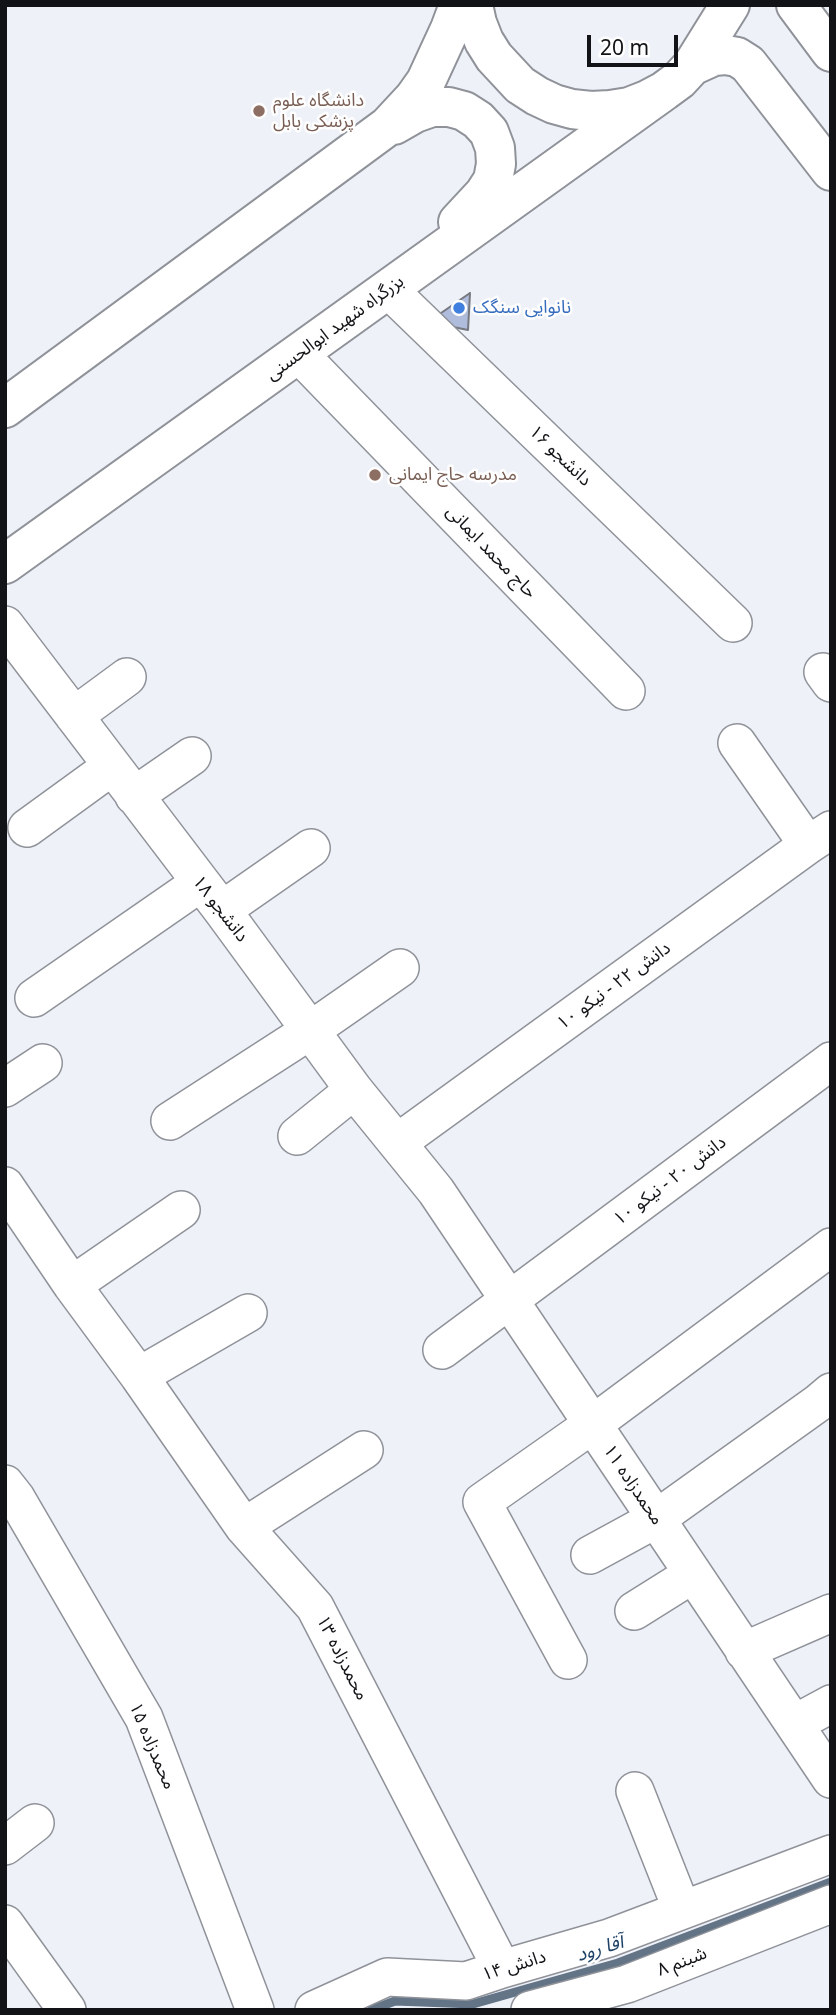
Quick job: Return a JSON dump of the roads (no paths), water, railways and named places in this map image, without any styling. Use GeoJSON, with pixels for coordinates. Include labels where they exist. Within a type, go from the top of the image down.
{"type":"FeatureCollection","features":[{"type":"Feature","properties":{"kind":"main road"},"geometry":{"type":"LineString","coordinates":[[5,408],[368,141],[403,111],[420,89],[437,58],[459,5]]}},
{"type":"Feature","properties":{"kind":"main road"},"geometry":{"type":"LineString","coordinates":[[473,5],[484,41],[494,57],[520,85],[554,104],[582,110],[629,107],[664,91],[692,66],[730,5]]}},
{"type":"Feature","properties":{"kind":"main road"},"geometry":{"type":"LineString","coordinates":[[796,5],[831,52]]}},
{"type":"Feature","properties":{"kind":"main road"},"geometry":{"type":"LineString","coordinates":[[692,66],[714,56],[726,55],[737,57],[748,64],[831,171]]}},
{"type":"Feature","properties":{"kind":"main road","name":"بزرگراه شهید ابوالحسنی"},"geometry":{"type":"LineString","coordinates":[[5,564],[664,91]]}},
{"type":"Feature","properties":{"kind":"main road"},"geometry":{"type":"LineString","coordinates":[[368,141],[415,113],[432,107],[449,107],[464,111],[478,120],[489,132],[495,148],[495,172],[484,194],[436,245],[388,289]]}},
{"type":"Feature","properties":{"kind":"street","name":"دانشجو ۱۶"},"geometry":{"type":"LineString","coordinates":[[388,289],[733,624]]}},
{"type":"Feature","properties":{"kind":"street","name":"حاج محمد ایمانی"},"geometry":{"type":"LineString","coordinates":[[299,354],[626,691]]}},
{"type":"Feature","properties":{"kind":"street","name":"دانشجو ۱۸"},"geometry":{"type":"LineString","coordinates":[[5,625],[354,1090],[436,1191]]}},
{"type":"Feature","properties":{"kind":"street"},"geometry":{"type":"LineString","coordinates":[[74,716],[127,677]]}},
{"type":"Feature","properties":{"kind":"street"},"geometry":{"type":"LineString","coordinates":[[737,743],[820,837]]}},
{"type":"Feature","properties":{"kind":"street"},"geometry":{"type":"LineString","coordinates":[[134,796],[192,756]]}},
{"type":"Feature","properties":{"kind":"street"},"geometry":{"type":"LineString","coordinates":[[27,828],[111,766]]}},
{"type":"Feature","properties":{"kind":"street","name":"دانش ۲۲ - نیکو ۱۰"},"geometry":{"type":"LineString","coordinates":[[397,1143],[820,837]]}},
{"type":"Feature","properties":{"kind":"street"},"geometry":{"type":"LineString","coordinates":[[34,998],[211,897],[311,848]]}},
{"type":"Feature","properties":{"kind":"street"},"geometry":{"type":"LineString","coordinates":[[170,1121],[311,1030],[400,968]]}},
{"type":"Feature","properties":{"kind":"street","name":"دانش ۲۰ - نیکو ۱۰"},"geometry":{"type":"LineString","coordinates":[[442,1350],[831,1061]]}},
{"type":"Feature","properties":{"kind":"street"},"geometry":{"type":"LineString","coordinates":[[5,1088],[43,1063]]}},
{"type":"Feature","properties":{"kind":"street"},"geometry":{"type":"LineString","coordinates":[[297,1136],[354,1090]]}},
{"type":"Feature","properties":{"kind":"street","name":"محمدزاده ۱۳"},"geometry":{"type":"LineString","coordinates":[[5,1186],[244,1527],[316,1607],[502,1969]]}},
{"type":"Feature","properties":{"kind":"street","name":"محمدزاده ۱۱"},"geometry":{"type":"LineString","coordinates":[[436,1191],[831,1779]]}},
{"type":"Feature","properties":{"kind":"street"},"geometry":{"type":"LineString","coordinates":[[72,1285],[181,1210]]}},
{"type":"Feature","properties":{"kind":"street"},"geometry":{"type":"LineString","coordinates":[[568,1660],[482,1502],[593,1424],[831,1247]]}},
{"type":"Feature","properties":{"kind":"street"},"geometry":{"type":"LineString","coordinates":[[139,1376],[248,1313]]}},
{"type":"Feature","properties":{"kind":"street"},"geometry":{"type":"LineString","coordinates":[[590,1555],[656,1519],[831,1392]]}},
{"type":"Feature","properties":{"kind":"street"},"geometry":{"type":"LineString","coordinates":[[244,1527],[364,1450]]}},
{"type":"Feature","properties":{"kind":"street","name":"محمدزاده ۱۵"},"geometry":{"type":"LineString","coordinates":[[9,1496],[144,1718],[255,2010]]}},
{"type":"Feature","properties":{"kind":"street"},"geometry":{"type":"LineString","coordinates":[[634,1611],[693,1574]]}},
{"type":"Feature","properties":{"kind":"street"},"geometry":{"type":"LineString","coordinates":[[744,1651],[831,1613]]}},
{"type":"Feature","properties":{"kind":"street"},"geometry":{"type":"LineString","coordinates":[[794,1724],[831,1704]]}},
{"type":"Feature","properties":{"kind":"street"},"geometry":{"type":"LineString","coordinates":[[635,1791],[682,1910]]}},
{"type":"Feature","properties":{"kind":"street"},"geometry":{"type":"LineString","coordinates":[[5,1846],[35,1824]]}},
{"type":"Feature","properties":{"kind":"street","name":"دانش ۱۴"},"geometry":{"type":"LineString","coordinates":[[314,2010],[387,1977],[466,1982],[609,1938],[831,1854]]}},
{"type":"Feature","properties":{"kind":"street","name":"شبنم ۸"},"geometry":{"type":"LineString","coordinates":[[530,2010],[627,1984],[831,1904]]}},
{"type":"Feature","properties":{"kind":"street"},"geometry":{"type":"LineString","coordinates":[[5,1924],[67,2010]]}},
{"type":"Feature","properties":{"kind":"waterway","name":"آقا رود"},"geometry":{"type":"LineString","coordinates":[[371,2010],[395,2001],[473,2004],[618,1963],[831,1882]]}},
{"type":"Feature","properties":{"kind":"place","name":"دانشگاه علوم پزشکی بابل"},"geometry":{"type":"Point","coordinates":[259,111]}},
{"type":"Feature","properties":{"kind":"place","name":"نانوایی سنگک"},"geometry":{"type":"Point","coordinates":[459,308]}},
{"type":"Feature","properties":{"kind":"place","name":"مدرسه حاج ایمانی"},"geometry":{"type":"Point","coordinates":[375,475]}}]}
